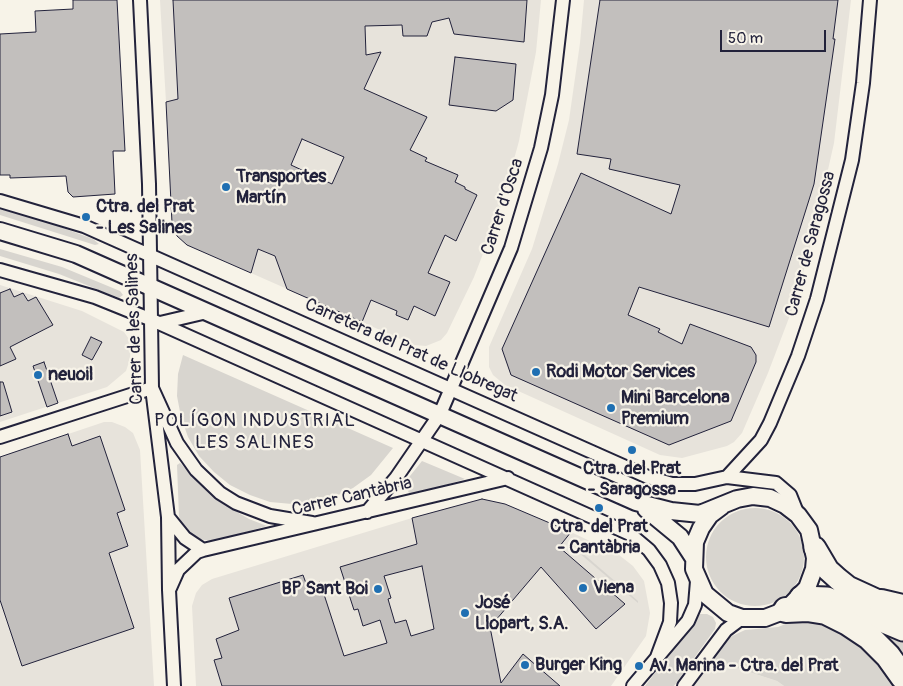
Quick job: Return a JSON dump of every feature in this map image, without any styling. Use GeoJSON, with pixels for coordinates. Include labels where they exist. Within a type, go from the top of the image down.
{"type":"FeatureCollection","features":[{"type":"Feature","properties":{"kind":"highway"},"geometry":{"type":"LineString","coordinates":[[815,548],[828,570],[848,587],[892,604],[903,612]]}},
{"type":"Feature","properties":{"kind":"highway"},"geometry":{"type":"LineString","coordinates":[[794,603],[827,598],[903,630]]}},
{"type":"Feature","properties":{"kind":"highway"},"geometry":{"type":"LineString","coordinates":[[794,603],[807,609],[826,612],[848,623],[868,637],[888,656],[903,677]]}},
{"type":"Feature","properties":{"kind":"street","name":"Carrer de les Salines"},"geometry":{"type":"LineString","coordinates":[[140,0],[149,184],[151,288],[156,321],[152,388],[168,517],[169,590],[174,686]]}},
{"type":"Feature","properties":{"kind":"street","name":"Carrer d'Osca"},"geometry":{"type":"LineString","coordinates":[[367,512],[396,478],[424,440],[440,414],[510,248],[526,199],[552,95],[563,0]]}},
{"type":"Feature","properties":{"kind":"street","name":"Carrer de Saragossa"},"geometry":{"type":"LineString","coordinates":[[727,476],[761,440],[770,423],[798,356],[817,299],[852,160],[863,83],[870,0]]}},
{"type":"Feature","properties":{"kind":"street","name":"Carretera del Prat de Llobregat"},"geometry":{"type":"LineString","coordinates":[[0,201],[84,226],[662,482],[695,484],[727,476],[776,483],[790,495],[798,515]]}},
{"type":"Feature","properties":{"kind":"street"},"geometry":{"type":"LineString","coordinates":[[0,232],[76,254],[636,502],[671,511],[700,514],[737,499],[762,497],[785,505],[798,515],[809,530],[815,548],[814,568],[810,583],[794,603],[764,618],[742,618],[728,613],[715,605],[697,581]]}},
{"type":"Feature","properties":{"kind":"street"},"geometry":{"type":"LineString","coordinates":[[0,270],[95,296],[156,321],[630,534],[649,550],[660,565],[668,582],[671,603],[670,622],[657,657]]}},
{"type":"Feature","properties":{"kind":"street"},"geometry":{"type":"LineString","coordinates":[[156,321],[207,312]]}},
{"type":"Feature","properties":{"kind":"street"},"geometry":{"type":"LineString","coordinates":[[0,437],[152,388],[177,443],[196,470],[220,493],[251,510],[270,516],[312,523]]}},
{"type":"Feature","properties":{"kind":"street","name":"Carrer Cantàbria"},"geometry":{"type":"LineString","coordinates":[[169,590],[178,570],[197,552],[203,550],[508,478]]}},
{"type":"Feature","properties":{"kind":"street"},"geometry":{"type":"LineString","coordinates":[[636,502],[680,536],[693,557]]}},
{"type":"Feature","properties":{"kind":"street"},"geometry":{"type":"LineString","coordinates":[[633,686],[673,640],[693,612],[697,581],[693,557],[695,542],[701,528],[710,515],[722,506]]}},
{"type":"Feature","properties":{"kind":"street"},"geometry":{"type":"LineString","coordinates":[[168,517],[185,538],[203,550]]}},
{"type":"Feature","properties":{"kind":"street"},"geometry":{"type":"LineString","coordinates":[[684,686],[726,630],[742,618]]}},
{"type":"Feature","properties":{"kind":"shaded area"},"geometry":{"type":"Polygon","coordinates":[[[160,0],[541,0],[536,52],[519,141],[500,210],[474,277],[447,333],[441,340],[426,346],[414,345],[251,273],[266,221],[302,139],[336,153],[379,56],[166,102],[160,0]]]}},
{"type":"Feature","properties":{"kind":"shaded area"},"geometry":{"type":"Polygon","coordinates":[[[584,0],[851,0],[834,143],[812,241],[795,302],[768,373],[742,433],[734,442],[727,446],[682,458],[660,455],[505,385],[493,375],[489,367],[489,347],[532,249],[558,164],[569,120],[584,0]]]}},
{"type":"Feature","properties":{"kind":"shaded area"},"geometry":{"type":"Polygon","coordinates":[[[0,209],[39,219],[93,239],[99,244],[95,245],[0,215],[0,209]]]}},
{"type":"Feature","properties":{"kind":"shaded area"},"geometry":{"type":"Polygon","coordinates":[[[0,249],[62,267],[120,291],[123,295],[119,298],[59,274],[0,256],[0,249]]]}},
{"type":"Feature","properties":{"kind":"shaded area"},"geometry":{"type":"Polygon","coordinates":[[[0,285],[82,311],[124,332],[131,342],[130,359],[126,371],[107,387],[0,422],[0,285]]]}},
{"type":"Feature","properties":{"kind":"shaded area"},"geometry":{"type":"Polygon","coordinates":[[[183,355],[393,448],[371,475],[353,488],[334,497],[313,503],[292,504],[270,502],[250,495],[230,485],[214,472],[199,456],[188,437],[181,417],[177,396],[178,374],[183,355]]]}},
{"type":"Feature","properties":{"kind":"shaded area"},"geometry":{"type":"Polygon","coordinates":[[[104,422],[112,422],[125,427],[133,433],[140,450],[154,686],[0,686],[0,457],[104,422]]]}},
{"type":"Feature","properties":{"kind":"shaded area"},"geometry":{"type":"Polygon","coordinates":[[[422,461],[465,479],[417,494],[409,493],[406,481],[422,461]]]}},
{"type":"Feature","properties":{"kind":"shaded area"},"geometry":{"type":"Polygon","coordinates":[[[180,463],[220,502],[249,519],[267,526],[213,541],[197,539],[185,529],[179,517],[177,465],[180,463]]]}},
{"type":"Feature","properties":{"kind":"shaded area"},"geometry":{"type":"Polygon","coordinates":[[[755,508],[774,511],[790,522],[801,538],[804,557],[801,576],[790,592],[774,603],[755,606],[736,603],[720,592],[709,576],[706,557],[709,538],[720,522],[736,511],[755,508]]]}},
{"type":"Feature","properties":{"kind":"shaded area"},"geometry":{"type":"Polygon","coordinates":[[[412,518],[434,629],[351,654],[361,686],[196,686],[192,606],[196,593],[202,585],[212,579],[412,518]]]}},
{"type":"Feature","properties":{"kind":"shaded area"},"geometry":{"type":"Polygon","coordinates":[[[571,532],[619,555],[633,566],[644,581],[650,613],[646,636],[611,686],[505,686],[500,682],[490,627],[571,532]]]}},
{"type":"Feature","properties":{"kind":"shaded area"},"geometry":{"type":"Polygon","coordinates":[[[580,551],[638,601],[638,603],[578,552],[580,551]]]}},
{"type":"Feature","properties":{"kind":"shaded area"},"geometry":{"type":"Polygon","coordinates":[[[846,613],[903,640],[903,666],[846,613]]]}},
{"type":"Feature","properties":{"kind":"shaded area"},"geometry":{"type":"Polygon","coordinates":[[[700,614],[707,614],[713,617],[716,623],[715,629],[674,686],[645,686],[700,614]]]}},
{"type":"Feature","properties":{"kind":"shaded area"},"geometry":{"type":"Polygon","coordinates":[[[803,617],[823,622],[859,642],[894,686],[784,686],[777,681],[712,660],[728,638],[745,630],[778,627],[803,617]]]}},
{"type":"Feature","properties":{"kind":"shaded area"},"geometry":{"type":"Polygon","coordinates":[[[712,660],[777,681],[784,686],[693,686],[712,660]]]}},
{"type":"Feature","properties":{"kind":"building"},"geometry":{"type":"Polygon","coordinates":[[[73,0],[117,0],[125,151],[113,151],[115,194],[73,197],[68,192],[66,176],[10,178],[10,175],[0,175],[0,34],[36,32],[35,11],[73,9],[73,0]]]}},
{"type":"Feature","properties":{"kind":"building"},"geometry":{"type":"Polygon","coordinates":[[[173,0],[527,0],[524,42],[454,34],[449,18],[432,22],[427,36],[403,36],[402,25],[365,26],[366,55],[381,52],[364,89],[427,117],[410,150],[427,158],[425,161],[458,175],[455,182],[477,195],[456,241],[445,235],[428,273],[450,282],[435,316],[414,306],[408,320],[396,315],[397,311],[371,300],[362,322],[287,289],[275,256],[258,249],[251,273],[187,245],[177,236],[172,223],[166,102],[178,99],[173,0]],[[302,139],[291,165],[332,184],[344,157],[302,139]]]}},
{"type":"Feature","properties":{"kind":"building"},"geometry":{"type":"Polygon","coordinates":[[[600,0],[838,0],[833,39],[835,39],[814,184],[769,327],[639,287],[628,315],[660,329],[658,332],[682,344],[690,324],[751,347],[756,355],[756,362],[731,421],[669,445],[511,375],[502,349],[581,173],[671,214],[680,185],[609,169],[611,159],[577,154],[600,0]]]}},
{"type":"Feature","properties":{"kind":"building"},"geometry":{"type":"Polygon","coordinates":[[[455,57],[516,64],[513,100],[496,111],[449,105],[455,57]]]}},
{"type":"Feature","properties":{"kind":"building"},"geometry":{"type":"Polygon","coordinates":[[[10,289],[14,297],[23,293],[28,301],[36,297],[53,325],[10,347],[16,359],[0,366],[0,293],[10,289]]]}},
{"type":"Feature","properties":{"kind":"building"},"geometry":{"type":"Polygon","coordinates":[[[91,337],[102,342],[92,360],[82,355],[91,337]]]}},
{"type":"Feature","properties":{"kind":"building"},"geometry":{"type":"Polygon","coordinates":[[[44,362],[58,403],[47,407],[33,366],[44,362]]]}},
{"type":"Feature","properties":{"kind":"building"},"geometry":{"type":"Polygon","coordinates":[[[0,382],[3,382],[12,412],[0,416],[0,382]]]}},
{"type":"Feature","properties":{"kind":"building"},"geometry":{"type":"Polygon","coordinates":[[[68,434],[72,446],[100,436],[125,510],[117,513],[128,546],[109,553],[134,628],[22,666],[0,600],[0,457],[68,434]]]}},
{"type":"Feature","properties":{"kind":"building"},"geometry":{"type":"Polygon","coordinates":[[[482,499],[505,504],[571,532],[559,547],[625,604],[596,629],[541,567],[490,627],[501,683],[523,654],[560,686],[222,686],[214,660],[222,658],[216,639],[239,630],[229,598],[303,575],[307,586],[320,582],[344,656],[387,643],[380,620],[363,626],[358,609],[354,610],[340,567],[417,544],[412,518],[482,499]],[[422,566],[384,576],[391,598],[388,599],[395,623],[406,620],[411,636],[434,629],[422,566]]]}},
{"type":"Feature","properties":{"kind":"place","name":"Transportes Martín"},"geometry":{"type":"Point","coordinates":[226,187]}},
{"type":"Feature","properties":{"kind":"place","name":"Ctra. del Prat - Les Salines"},"geometry":{"type":"Point","coordinates":[86,217]}},
{"type":"Feature","properties":{"kind":"place","name":"Rodi Motor Services"},"geometry":{"type":"Point","coordinates":[536,372]}},
{"type":"Feature","properties":{"kind":"place","name":"neuoil"},"geometry":{"type":"Point","coordinates":[38,375]}},
{"type":"Feature","properties":{"kind":"place","name":"Mini Barcelona Premium"},"geometry":{"type":"Point","coordinates":[611,408]}},
{"type":"Feature","properties":{"kind":"place","name":"Ctra. del Prat - Saragossa"},"geometry":{"type":"Point","coordinates":[632,450]}},
{"type":"Feature","properties":{"kind":"place","name":"Ctra. del Prat - Cantàbria"},"geometry":{"type":"Point","coordinates":[599,508]}},
{"type":"Feature","properties":{"kind":"place","name":"Viena"},"geometry":{"type":"Point","coordinates":[583,588]}},
{"type":"Feature","properties":{"kind":"place","name":"BP Sant Boi"},"geometry":{"type":"Point","coordinates":[378,589]}},
{"type":"Feature","properties":{"kind":"place","name":"José Llopart, S.A."},"geometry":{"type":"Point","coordinates":[465,613]}},
{"type":"Feature","properties":{"kind":"place","name":"Burger King"},"geometry":{"type":"Point","coordinates":[525,665]}},
{"type":"Feature","properties":{"kind":"place","name":"Av. Marina - Ctra. del Prat"},"geometry":{"type":"Point","coordinates":[639,666]}},
{"type":"Feature","properties":{"kind":"district","name":"POLÍGON INDUSTRIAL LES SALINES"},"geometry":{"type":"Point","coordinates":[255,432]}}]}
